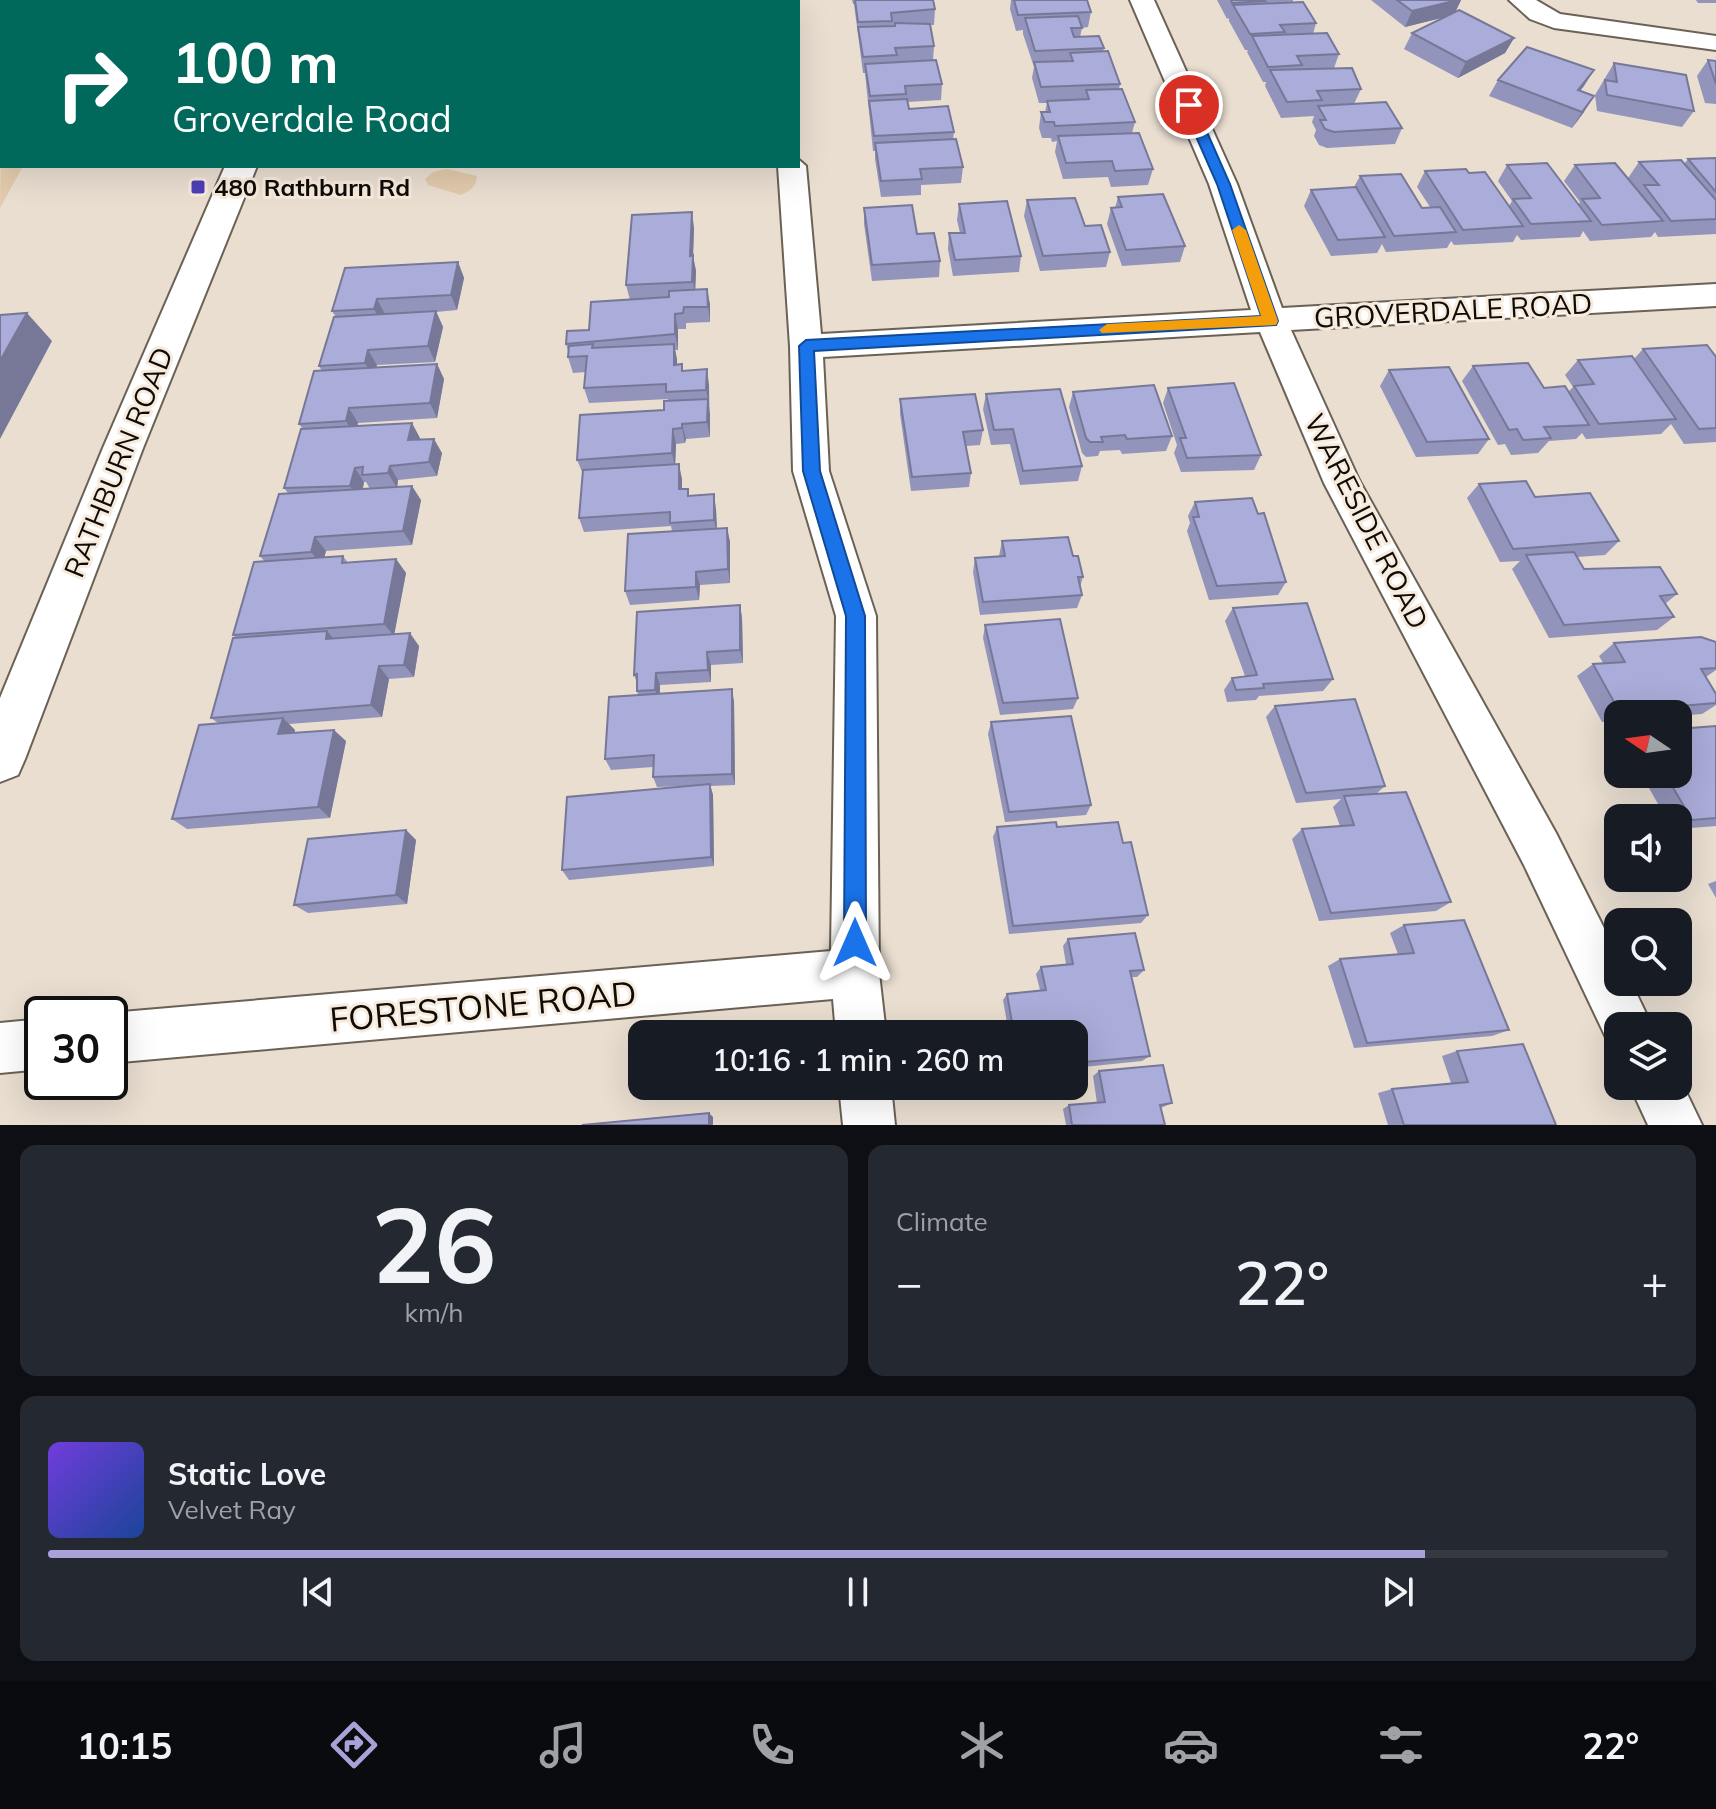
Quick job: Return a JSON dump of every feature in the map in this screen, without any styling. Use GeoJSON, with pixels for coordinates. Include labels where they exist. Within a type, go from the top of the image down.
{"type":"FeatureCollection","features":[{"type":"Feature","properties":{"kind":"main road","name":"RATHBURN ROAD"},"geometry":{"type":"LineString","coordinates":[[0,759],[123,448],[240,168]]}},
{"type":"Feature","properties":{"kind":"street","name":"WARESIDE ROAD"},"geometry":{"type":"LineString","coordinates":[[1142,0],[1223,184],[1271,321],[1342,483],[1540,849],[1620,1012]]}},
{"type":"Feature","properties":{"kind":"street"},"geometry":{"type":"LineString","coordinates":[[1521,0],[1554,21],[1716,43]]}},
{"type":"Feature","properties":{"kind":"street"},"geometry":{"type":"LineString","coordinates":[[792,168],[806,346],[811,471],[856,616],[855,973],[860,1020]]}},
{"type":"Feature","properties":{"kind":"street","name":"GROVERDALE ROAD"},"geometry":{"type":"LineString","coordinates":[[806,346],[1716,295]]}},
{"type":"Feature","properties":{"kind":"street","name":"FORESTONE ROAD"},"geometry":{"type":"LineString","coordinates":[[128,1036],[855,973]]}},
{"type":"Feature","properties":{"kind":"street"},"geometry":{"type":"LineString","coordinates":[[0,1048],[24,1046]]}},
{"type":"Feature","properties":{"kind":"street"},"geometry":{"type":"LineString","coordinates":[[866,1100],[869,1125]]}},
{"type":"Feature","properties":{"kind":"street"},"geometry":{"type":"LineString","coordinates":[[1663,1100],[1676,1125]]}},
{"type":"Feature","properties":{"kind":"shaded area"},"geometry":{"type":"Polygon","coordinates":[[[1,168],[22,168],[0,208],[1,168]]]}},
{"type":"Feature","properties":{"kind":"shaded area"},"geometry":{"type":"Polygon","coordinates":[[[447,169],[477,176],[474,186],[461,195],[428,185],[425,179],[433,172],[447,169]]]}},
{"type":"Feature","properties":{"kind":"building"},"geometry":{"type":"Polygon","coordinates":[[[855,0],[933,0],[935,9],[891,13],[892,21],[858,22],[855,0]]]}},
{"type":"Feature","properties":{"kind":"building"},"geometry":{"type":"Polygon","coordinates":[[[1014,0],[1087,0],[1091,12],[1018,15],[1014,0]]]}},
{"type":"Feature","properties":{"kind":"building"},"geometry":{"type":"Polygon","coordinates":[[[1231,0],[1264,0],[1265,1],[1232,3],[1231,0]]]}},
{"type":"Feature","properties":{"kind":"building"},"geometry":{"type":"Polygon","coordinates":[[[1397,0],[1458,0],[1412,11],[1397,0]]]}},
{"type":"Feature","properties":{"kind":"building"},"geometry":{"type":"Polygon","coordinates":[[[1303,2],[1316,23],[1280,25],[1285,32],[1250,34],[1233,5],[1303,2]]]}},
{"type":"Feature","properties":{"kind":"building"},"geometry":{"type":"Polygon","coordinates":[[[1459,10],[1514,38],[1466,62],[1412,33],[1459,10]]]}},
{"type":"Feature","properties":{"kind":"building"},"geometry":{"type":"Polygon","coordinates":[[[1078,16],[1082,28],[1071,28],[1074,37],[1099,36],[1104,48],[1035,51],[1025,18],[1078,16]]]}},
{"type":"Feature","properties":{"kind":"building"},"geometry":{"type":"Polygon","coordinates":[[[895,23],[930,24],[934,46],[895,48],[897,55],[863,57],[858,27],[895,26],[895,23]]]}},
{"type":"Feature","properties":{"kind":"building"},"geometry":{"type":"Polygon","coordinates":[[[1327,33],[1339,54],[1297,56],[1302,65],[1268,67],[1252,36],[1327,33]]]}},
{"type":"Feature","properties":{"kind":"building"},"geometry":{"type":"Polygon","coordinates":[[[1527,47],[1594,70],[1578,90],[1594,96],[1582,112],[1498,80],[1527,47]]]}},
{"type":"Feature","properties":{"kind":"building"},"geometry":{"type":"Polygon","coordinates":[[[1108,51],[1120,84],[1041,87],[1034,62],[1073,61],[1070,53],[1108,51]]]}},
{"type":"Feature","properties":{"kind":"building"},"geometry":{"type":"Polygon","coordinates":[[[936,60],[942,84],[905,86],[906,94],[870,96],[865,64],[936,60]]]}},
{"type":"Feature","properties":{"kind":"building"},"geometry":{"type":"Polygon","coordinates":[[[1708,60],[1716,61],[1716,84],[1708,60]]]}},
{"type":"Feature","properties":{"kind":"building"},"geometry":{"type":"Polygon","coordinates":[[[1614,63],[1686,75],[1694,111],[1607,95],[1605,80],[1617,82],[1614,63]]]}},
{"type":"Feature","properties":{"kind":"building"},"geometry":{"type":"Polygon","coordinates":[[[1352,68],[1361,89],[1317,91],[1322,100],[1287,102],[1270,70],[1352,68]]]}},
{"type":"Feature","properties":{"kind":"building"},"geometry":{"type":"Polygon","coordinates":[[[1122,89],[1135,122],[1055,126],[1054,122],[1045,122],[1041,112],[1050,112],[1047,101],[1089,99],[1086,90],[1122,89]]]}},
{"type":"Feature","properties":{"kind":"building"},"geometry":{"type":"Polygon","coordinates":[[[907,99],[909,109],[948,106],[954,132],[874,136],[869,101],[907,99]]]}},
{"type":"Feature","properties":{"kind":"building"},"geometry":{"type":"Polygon","coordinates":[[[1386,102],[1402,128],[1334,132],[1325,129],[1320,120],[1326,120],[1318,106],[1386,102]]]}},
{"type":"Feature","properties":{"kind":"building"},"geometry":{"type":"Polygon","coordinates":[[[1139,133],[1153,169],[1115,171],[1112,161],[1066,163],[1058,136],[1139,133]]]}},
{"type":"Feature","properties":{"kind":"building"},"geometry":{"type":"Polygon","coordinates":[[[956,139],[963,167],[920,169],[922,179],[881,181],[875,143],[956,139]]]}},
{"type":"Feature","properties":{"kind":"building"},"geometry":{"type":"Polygon","coordinates":[[[1716,158],[1716,192],[1688,159],[1716,158]]]}},
{"type":"Feature","properties":{"kind":"building"},"geometry":{"type":"Polygon","coordinates":[[[1681,160],[1716,200],[1716,219],[1671,221],[1644,185],[1659,185],[1639,162],[1681,160]]]}},
{"type":"Feature","properties":{"kind":"building"},"geometry":{"type":"Polygon","coordinates":[[[1547,163],[1591,221],[1531,224],[1513,199],[1531,198],[1507,165],[1547,163]]]}},
{"type":"Feature","properties":{"kind":"building"},"geometry":{"type":"Polygon","coordinates":[[[1615,163],[1663,221],[1602,225],[1582,199],[1600,198],[1575,165],[1615,163]]]}},
{"type":"Feature","properties":{"kind":"building"},"geometry":{"type":"Polygon","coordinates":[[[1466,169],[1469,173],[1485,172],[1523,226],[1463,230],[1425,171],[1466,169]]]}},
{"type":"Feature","properties":{"kind":"building"},"geometry":{"type":"Polygon","coordinates":[[[1401,174],[1422,208],[1440,207],[1456,232],[1394,236],[1360,176],[1401,174]]]}},
{"type":"Feature","properties":{"kind":"building"},"geometry":{"type":"Polygon","coordinates":[[[1356,187],[1385,237],[1338,240],[1311,190],[1356,187]]]}},
{"type":"Feature","properties":{"kind":"building"},"geometry":{"type":"Polygon","coordinates":[[[1163,194],[1185,246],[1126,250],[1111,208],[1122,207],[1118,197],[1163,194]]]}},
{"type":"Feature","properties":{"kind":"building"},"geometry":{"type":"Polygon","coordinates":[[[1075,198],[1085,226],[1101,225],[1110,252],[1043,256],[1027,200],[1075,198]]]}},
{"type":"Feature","properties":{"kind":"building"},"geometry":{"type":"Polygon","coordinates":[[[1007,201],[1021,256],[955,260],[949,233],[965,233],[959,204],[1007,201]]]}},
{"type":"Feature","properties":{"kind":"building"},"geometry":{"type":"Polygon","coordinates":[[[912,205],[917,234],[934,233],[940,261],[872,265],[864,208],[912,205]]]}},
{"type":"Feature","properties":{"kind":"building"},"geometry":{"type":"Polygon","coordinates":[[[692,212],[692,282],[626,285],[632,215],[692,212]]]}},
{"type":"Feature","properties":{"kind":"building"},"geometry":{"type":"Polygon","coordinates":[[[458,262],[451,295],[377,299],[374,309],[332,311],[345,268],[458,262]]]}},
{"type":"Feature","properties":{"kind":"building"},"geometry":{"type":"Polygon","coordinates":[[[707,289],[708,307],[684,307],[683,313],[675,314],[675,334],[566,344],[567,331],[589,330],[591,302],[669,297],[669,291],[707,289]]]}},
{"type":"Feature","properties":{"kind":"building"},"geometry":{"type":"Polygon","coordinates":[[[436,311],[428,346],[368,350],[365,363],[319,366],[334,317],[436,311]]]}},
{"type":"Feature","properties":{"kind":"building"},"geometry":{"type":"Polygon","coordinates":[[[27,313],[0,361],[0,315],[27,313]]]}},
{"type":"Feature","properties":{"kind":"building"},"geometry":{"type":"Polygon","coordinates":[[[593,344],[592,348],[674,344],[674,365],[682,364],[682,371],[707,369],[706,390],[666,392],[666,384],[584,388],[587,356],[568,357],[569,346],[593,344]]]}},
{"type":"Feature","properties":{"kind":"building"},"geometry":{"type":"Polygon","coordinates":[[[1707,345],[1716,357],[1716,428],[1699,429],[1643,349],[1707,345]]]}},
{"type":"Feature","properties":{"kind":"building"},"geometry":{"type":"Polygon","coordinates":[[[1632,356],[1676,419],[1599,424],[1574,386],[1594,384],[1578,360],[1632,356]]]}},
{"type":"Feature","properties":{"kind":"building"},"geometry":{"type":"Polygon","coordinates":[[[1528,363],[1544,388],[1565,386],[1589,425],[1544,427],[1551,438],[1523,440],[1517,429],[1509,430],[1473,366],[1528,363]]]}},
{"type":"Feature","properties":{"kind":"building"},"geometry":{"type":"Polygon","coordinates":[[[437,364],[430,403],[349,408],[346,421],[299,424],[314,371],[437,364]]]}},
{"type":"Feature","properties":{"kind":"building"},"geometry":{"type":"Polygon","coordinates":[[[1449,367],[1489,439],[1427,442],[1389,370],[1449,367]]]}},
{"type":"Feature","properties":{"kind":"building"},"geometry":{"type":"Polygon","coordinates":[[[1234,383],[1261,455],[1187,458],[1180,438],[1186,438],[1168,388],[1234,383]]]}},
{"type":"Feature","properties":{"kind":"building"},"geometry":{"type":"Polygon","coordinates":[[[1154,385],[1172,436],[1101,437],[1103,442],[1090,442],[1086,438],[1073,392],[1154,385]]]}},
{"type":"Feature","properties":{"kind":"building"},"geometry":{"type":"Polygon","coordinates":[[[1060,389],[1082,466],[1023,471],[1013,429],[994,430],[986,394],[1060,389]]]}},
{"type":"Feature","properties":{"kind":"building"},"geometry":{"type":"Polygon","coordinates":[[[975,394],[983,430],[963,432],[971,473],[912,477],[900,399],[975,394]]]}},
{"type":"Feature","properties":{"kind":"building"},"geometry":{"type":"Polygon","coordinates":[[[708,399],[707,422],[682,424],[682,428],[673,429],[672,453],[577,460],[580,415],[664,410],[664,401],[708,399]]]}},
{"type":"Feature","properties":{"kind":"building"},"geometry":{"type":"Polygon","coordinates":[[[412,423],[408,440],[434,439],[429,462],[390,466],[388,473],[362,475],[363,467],[355,468],[350,486],[284,488],[301,429],[412,423]]]}},
{"type":"Feature","properties":{"kind":"building"},"geometry":{"type":"Polygon","coordinates":[[[679,464],[679,489],[688,489],[688,496],[714,494],[714,520],[670,523],[670,512],[579,518],[583,470],[679,464]]]}},
{"type":"Feature","properties":{"kind":"building"},"geometry":{"type":"Polygon","coordinates":[[[1526,481],[1535,497],[1590,493],[1619,541],[1513,549],[1479,484],[1526,481]]]}},
{"type":"Feature","properties":{"kind":"building"},"geometry":{"type":"Polygon","coordinates":[[[412,486],[403,531],[315,537],[311,552],[260,556],[279,494],[412,486]]]}},
{"type":"Feature","properties":{"kind":"building"},"geometry":{"type":"Polygon","coordinates":[[[1252,498],[1258,514],[1264,513],[1286,582],[1217,586],[1193,517],[1199,517],[1195,502],[1252,498]]]}},
{"type":"Feature","properties":{"kind":"building"},"geometry":{"type":"Polygon","coordinates":[[[727,528],[728,569],[696,572],[696,587],[625,591],[628,534],[727,528]]]}},
{"type":"Feature","properties":{"kind":"building"},"geometry":{"type":"Polygon","coordinates":[[[1068,537],[1073,556],[1078,556],[1083,577],[1078,577],[1082,595],[983,602],[975,558],[1005,556],[1002,541],[1068,537]]]}},
{"type":"Feature","properties":{"kind":"building"},"geometry":{"type":"Polygon","coordinates":[[[1574,552],[1584,569],[1660,567],[1677,594],[1660,596],[1674,617],[1564,625],[1526,555],[1574,552]]]}},
{"type":"Feature","properties":{"kind":"building"},"geometry":{"type":"Polygon","coordinates":[[[343,556],[342,563],[396,559],[384,624],[233,635],[254,562],[343,556]]]}},
{"type":"Feature","properties":{"kind":"building"},"geometry":{"type":"Polygon","coordinates":[[[1307,603],[1333,679],[1263,684],[1264,688],[1236,690],[1232,678],[1257,675],[1233,608],[1307,603]]]}},
{"type":"Feature","properties":{"kind":"building"},"geometry":{"type":"Polygon","coordinates":[[[740,605],[740,650],[707,652],[708,670],[656,673],[655,690],[637,691],[637,674],[634,675],[637,612],[740,605]]]}},
{"type":"Feature","properties":{"kind":"building"},"geometry":{"type":"Polygon","coordinates":[[[1060,619],[1078,698],[1003,703],[985,625],[1060,619]]]}},
{"type":"Feature","properties":{"kind":"building"},"geometry":{"type":"Polygon","coordinates":[[[327,631],[326,639],[410,633],[404,665],[379,666],[371,705],[211,718],[233,638],[327,631]]]}},
{"type":"Feature","properties":{"kind":"building"},"geometry":{"type":"Polygon","coordinates":[[[1701,637],[1716,642],[1716,668],[1701,669],[1716,694],[1716,703],[1692,705],[1692,700],[1613,700],[1593,664],[1625,662],[1614,643],[1701,637]]]}},
{"type":"Feature","properties":{"kind":"building"},"geometry":{"type":"Polygon","coordinates":[[[732,689],[732,774],[653,777],[654,755],[605,759],[609,697],[732,689]]]}},
{"type":"Feature","properties":{"kind":"building"},"geometry":{"type":"Polygon","coordinates":[[[1355,699],[1385,786],[1306,793],[1275,706],[1355,699]]]}},
{"type":"Feature","properties":{"kind":"building"},"geometry":{"type":"Polygon","coordinates":[[[1071,716],[1091,805],[1009,812],[991,722],[1071,716]]]}},
{"type":"Feature","properties":{"kind":"building"},"geometry":{"type":"Polygon","coordinates":[[[283,718],[278,734],[334,730],[318,807],[172,819],[199,725],[283,718]]]}},
{"type":"Feature","properties":{"kind":"building"},"geometry":{"type":"Polygon","coordinates":[[[1716,726],[1716,818],[1692,820],[1692,804],[1683,804],[1673,788],[1692,788],[1692,728],[1716,726]]]}},
{"type":"Feature","properties":{"kind":"building"},"geometry":{"type":"Polygon","coordinates":[[[710,784],[711,857],[562,870],[567,797],[710,784]]]}},
{"type":"Feature","properties":{"kind":"building"},"geometry":{"type":"Polygon","coordinates":[[[1406,792],[1451,902],[1331,913],[1302,829],[1354,825],[1344,796],[1406,792]]]}},
{"type":"Feature","properties":{"kind":"building"},"geometry":{"type":"Polygon","coordinates":[[[1056,822],[1057,827],[1118,822],[1123,843],[1131,842],[1148,915],[1013,926],[997,827],[1056,822]]]}},
{"type":"Feature","properties":{"kind":"building"},"geometry":{"type":"Polygon","coordinates":[[[406,830],[396,895],[294,905],[308,839],[406,830]]]}},
{"type":"Feature","properties":{"kind":"building"},"geometry":{"type":"Polygon","coordinates":[[[1464,920],[1509,1030],[1367,1043],[1340,959],[1414,953],[1404,925],[1464,920]]]}},
{"type":"Feature","properties":{"kind":"building"},"geometry":{"type":"Polygon","coordinates":[[[1135,933],[1144,970],[1130,971],[1150,1056],[1088,1062],[1088,1020],[1012,1020],[1007,994],[1046,990],[1041,967],[1073,964],[1068,939],[1135,933]]]}},
{"type":"Feature","properties":{"kind":"building"},"geometry":{"type":"Polygon","coordinates":[[[1523,1044],[1556,1125],[1404,1125],[1392,1089],[1468,1082],[1457,1051],[1523,1044]]]}},
{"type":"Feature","properties":{"kind":"building"},"geometry":{"type":"Polygon","coordinates":[[[1163,1065],[1172,1103],[1160,1105],[1165,1125],[1072,1125],[1069,1105],[1105,1102],[1099,1071],[1163,1065]]]}},
{"type":"Feature","properties":{"kind":"building"},"geometry":{"type":"Polygon","coordinates":[[[709,1113],[709,1125],[582,1125],[709,1113]]]}},
{"type":"Feature","properties":{"kind":"slow traffic"},"geometry":{"type":"LineString","coordinates":[[1107,330],[1271,321],[1239,230]]}},
{"type":"Feature","properties":{"kind":"place","name":"480 Rathburn Rd"},"geometry":{"type":"Point","coordinates":[198,187]}},
{"type":"Feature","properties":{"kind":"route"},"geometry":{"type":"LineString","coordinates":[[855,943],[856,616],[811,471],[806,346],[1271,321],[1223,184],[1189,105]]}}]}
